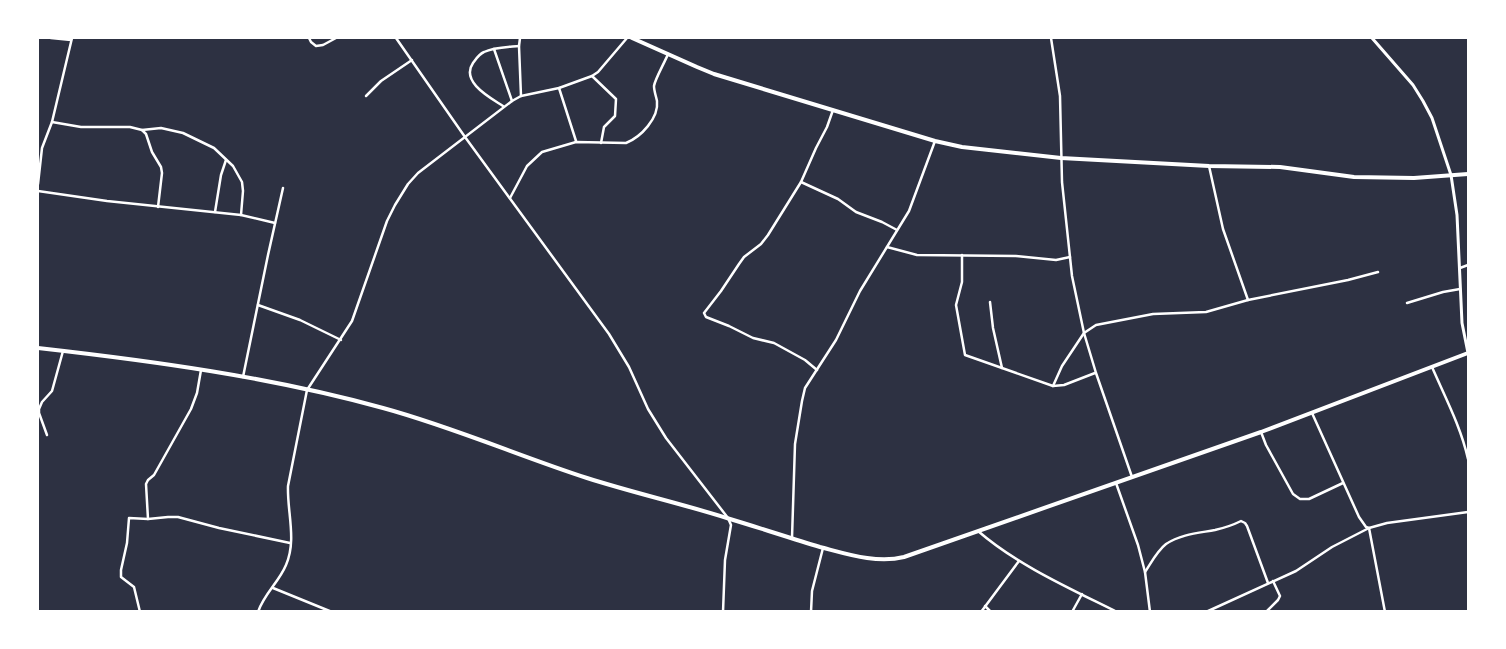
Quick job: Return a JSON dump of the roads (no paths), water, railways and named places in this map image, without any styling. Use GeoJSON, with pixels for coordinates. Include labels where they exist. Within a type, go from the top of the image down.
{"type":"FeatureCollection","features":[{"type":"Feature","properties":{"kind":"main road"},"geometry":{"type":"LineString","coordinates":[[632,38],[714,74],[935,141],[962,146],[1061,158],[1209,166],[1280,167],[1354,177],[1414,178],[1468,174]]}},
{"type":"Feature","properties":{"kind":"main road"},"geometry":{"type":"LineString","coordinates":[[38,348],[243,377],[383,408],[488,442],[505,450],[586,478],[728,518],[823,548],[876,559],[897,559],[1262,432],[1468,353]]}},
{"type":"Feature","properties":{"kind":"street"},"geometry":{"type":"LineString","coordinates":[[38,184],[42,148],[52,122],[72,39],[51,38]]}},
{"type":"Feature","properties":{"kind":"street"},"geometry":{"type":"LineString","coordinates":[[309,38],[316,46],[323,45],[336,38]]}},
{"type":"Feature","properties":{"kind":"street"},"geometry":{"type":"LineString","coordinates":[[396,38],[465,137],[609,334],[629,367],[648,409],[666,438],[728,518],[731,525],[725,560],[723,612]]}},
{"type":"Feature","properties":{"kind":"street"},"geometry":{"type":"LineString","coordinates":[[520,38],[522,96]]}},
{"type":"Feature","properties":{"kind":"street"},"geometry":{"type":"LineString","coordinates":[[258,612],[262,601],[273,588],[287,564],[290,554],[291,532],[288,486],[307,390],[341,340],[355,313],[387,221],[402,192],[418,174],[503,106],[522,96],[559,88],[592,76],[603,67],[627,38]]}},
{"type":"Feature","properties":{"kind":"street"},"geometry":{"type":"LineString","coordinates":[[1050,38],[1059,79],[1061,158],[1072,276],[1084,333],[1132,477]]}},
{"type":"Feature","properties":{"kind":"street"},"geometry":{"type":"LineString","coordinates":[[1372,38],[1414,85],[1432,118],[1451,175],[1457,215],[1462,323],[1468,353]]}},
{"type":"Feature","properties":{"kind":"street"},"geometry":{"type":"LineString","coordinates":[[503,106],[475,85],[470,73],[471,66],[482,52],[519,46]]}},
{"type":"Feature","properties":{"kind":"street"},"geometry":{"type":"LineString","coordinates":[[494,49],[512,101]]}},
{"type":"Feature","properties":{"kind":"street"},"geometry":{"type":"LineString","coordinates":[[510,199],[530,162],[542,152],[576,142],[626,143],[632,140],[646,127],[656,112],[655,83],[668,54]]}},
{"type":"Feature","properties":{"kind":"street"},"geometry":{"type":"LineString","coordinates":[[366,96],[381,81],[412,60]]}},
{"type":"Feature","properties":{"kind":"street"},"geometry":{"type":"LineString","coordinates":[[592,76],[616,99],[614,116],[604,127],[601,143]]}},
{"type":"Feature","properties":{"kind":"street"},"geometry":{"type":"LineString","coordinates":[[559,88],[576,142]]}},
{"type":"Feature","properties":{"kind":"street"},"geometry":{"type":"LineString","coordinates":[[817,370],[806,360],[774,343],[753,338],[706,317],[704,313],[738,264],[768,236],[801,182],[833,110]]}},
{"type":"Feature","properties":{"kind":"street"},"geometry":{"type":"LineString","coordinates":[[52,122],[81,127],[130,127],[142,130],[161,128],[183,133],[214,148],[233,166],[242,182],[241,216]]}},
{"type":"Feature","properties":{"kind":"street"},"geometry":{"type":"LineString","coordinates":[[142,130],[146,134],[152,152],[161,167],[158,207]]}},
{"type":"Feature","properties":{"kind":"street"},"geometry":{"type":"LineString","coordinates":[[792,539],[796,435],[806,388],[836,340],[860,292],[909,211],[935,141]]}},
{"type":"Feature","properties":{"kind":"street"},"geometry":{"type":"LineString","coordinates":[[215,212],[221,175],[226,160]]}},
{"type":"Feature","properties":{"kind":"street"},"geometry":{"type":"LineString","coordinates":[[1209,166],[1223,229],[1248,300]]}},
{"type":"Feature","properties":{"kind":"street"},"geometry":{"type":"LineString","coordinates":[[801,182],[838,199],[856,212],[897,230]]}},
{"type":"Feature","properties":{"kind":"street"},"geometry":{"type":"LineString","coordinates":[[243,377],[283,188]]}},
{"type":"Feature","properties":{"kind":"street"},"geometry":{"type":"LineString","coordinates":[[38,191],[158,207],[215,212],[275,223]]}},
{"type":"Feature","properties":{"kind":"street"},"geometry":{"type":"LineString","coordinates":[[887,247],[917,255],[1016,256],[1056,260],[1070,257]]}},
{"type":"Feature","properties":{"kind":"street"},"geometry":{"type":"LineString","coordinates":[[962,255],[962,282],[956,305],[964,353],[967,357],[1053,386],[1064,385],[1096,373]]}},
{"type":"Feature","properties":{"kind":"street"},"geometry":{"type":"LineString","coordinates":[[1460,268],[1468,265]]}},
{"type":"Feature","properties":{"kind":"street"},"geometry":{"type":"LineString","coordinates":[[1053,386],[1062,366],[1084,333],[1096,325],[1153,314],[1206,312],[1248,300],[1348,280],[1378,272]]}},
{"type":"Feature","properties":{"kind":"street"},"geometry":{"type":"LineString","coordinates":[[1407,302],[1460,289]]}},
{"type":"Feature","properties":{"kind":"street"},"geometry":{"type":"LineString","coordinates":[[990,302],[992,328],[1002,368]]}},
{"type":"Feature","properties":{"kind":"street"},"geometry":{"type":"LineString","coordinates":[[258,305],[291,317],[341,340]]}},
{"type":"Feature","properties":{"kind":"street"},"geometry":{"type":"LineString","coordinates":[[47,435],[39,414],[40,405],[52,391],[63,351]]}},
{"type":"Feature","properties":{"kind":"street"},"geometry":{"type":"LineString","coordinates":[[1432,367],[1459,427],[1468,459]]}},
{"type":"Feature","properties":{"kind":"street"},"geometry":{"type":"LineString","coordinates":[[148,519],[146,484],[154,474],[191,409],[197,392],[201,370]]}},
{"type":"Feature","properties":{"kind":"street"},"geometry":{"type":"LineString","coordinates":[[1312,413],[1359,517],[1366,527],[1369,528],[1385,612]]}},
{"type":"Feature","properties":{"kind":"street"},"geometry":{"type":"LineString","coordinates":[[1262,432],[1284,480],[1293,494],[1300,499],[1309,499],[1343,483]]}},
{"type":"Feature","properties":{"kind":"street"},"geometry":{"type":"LineString","coordinates":[[1116,482],[1138,545],[1150,612]]}},
{"type":"Feature","properties":{"kind":"street"},"geometry":{"type":"LineString","coordinates":[[1206,612],[1296,571],[1332,547],[1369,528],[1387,523],[1468,512]]}},
{"type":"Feature","properties":{"kind":"street"},"geometry":{"type":"LineString","coordinates":[[140,612],[134,587],[121,577],[129,518],[178,517],[290,543]]}},
{"type":"Feature","properties":{"kind":"street"},"geometry":{"type":"LineString","coordinates":[[1144,572],[1166,544],[1178,538],[1198,532],[1223,528],[1241,521],[1247,526],[1268,583]]}},
{"type":"Feature","properties":{"kind":"street"},"geometry":{"type":"LineString","coordinates":[[977,531],[994,546],[1019,561],[1117,612]]}},
{"type":"Feature","properties":{"kind":"street"},"geometry":{"type":"LineString","coordinates":[[811,612],[812,591],[823,548]]}},
{"type":"Feature","properties":{"kind":"street"},"geometry":{"type":"LineString","coordinates":[[981,612],[1019,561]]}},
{"type":"Feature","properties":{"kind":"street"},"geometry":{"type":"LineString","coordinates":[[1266,612],[1280,596],[1274,581]]}},
{"type":"Feature","properties":{"kind":"street"},"geometry":{"type":"LineString","coordinates":[[273,588],[332,612]]}},
{"type":"Feature","properties":{"kind":"street"},"geometry":{"type":"LineString","coordinates":[[1072,612],[1082,594]]}},
{"type":"Feature","properties":{"kind":"street"},"geometry":{"type":"LineString","coordinates":[[985,606],[991,612]]}}]}
